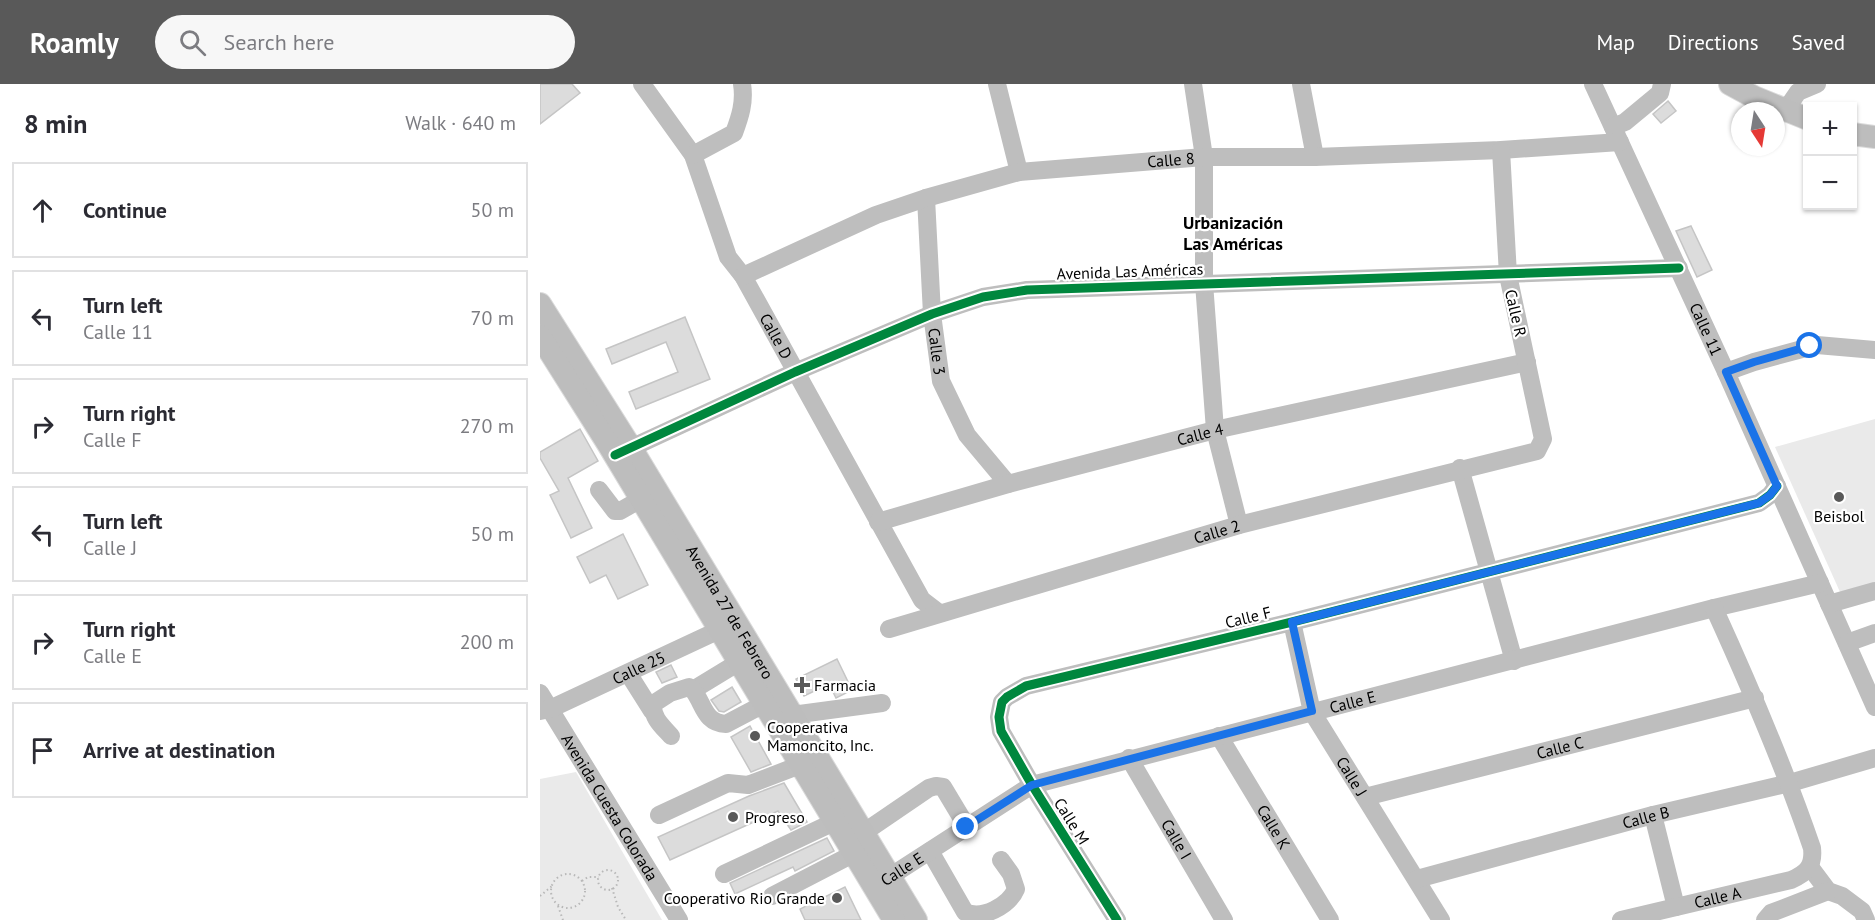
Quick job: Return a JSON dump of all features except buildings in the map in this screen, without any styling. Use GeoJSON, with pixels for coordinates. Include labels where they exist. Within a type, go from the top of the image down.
{"type":"FeatureCollection","features":[{"type":"Feature","properties":{"kind":"main road"},"geometry":{"type":"LineString","coordinates":[[1730,84],[1757,90],[1773,102]]}},
{"type":"Feature","properties":{"kind":"main road"},"geometry":{"type":"LineString","coordinates":[[1785,111],[1803,117]]}},
{"type":"Feature","properties":{"kind":"main road"},"geometry":{"type":"LineString","coordinates":[[1857,135],[1875,137]]}},
{"type":"Feature","properties":{"kind":"main road","name":"Avenida 27 de Febrero"},"geometry":{"type":"LineString","coordinates":[[540,304],[623,452],[728,626],[739,662],[853,854],[916,920]]}},
{"type":"Feature","properties":{"kind":"main road","name":"Avenida 27 de Febrero"},"geometry":{"type":"LineString","coordinates":[[540,336],[623,452],[641,499],[792,715],[863,833],[894,920]]}},
{"type":"Feature","properties":{"kind":"street","name":"Calle D"},"geometry":{"type":"LineString","coordinates":[[642,84],[693,155],[728,257],[743,276],[922,600],[939,613]]}},
{"type":"Feature","properties":{"kind":"street"},"geometry":{"type":"LineString","coordinates":[[693,155],[734,134],[741,116],[744,94],[742,84]]}},
{"type":"Feature","properties":{"kind":"street"},"geometry":{"type":"LineString","coordinates":[[997,84],[1019,172]]}},
{"type":"Feature","properties":{"kind":"street"},"geometry":{"type":"LineString","coordinates":[[1193,84],[1204,158],[1204,283],[1215,430],[1239,525]]}},
{"type":"Feature","properties":{"kind":"street"},"geometry":{"type":"LineString","coordinates":[[1301,84],[1315,157]]}},
{"type":"Feature","properties":{"kind":"street","name":"Calle 11"},"geometry":{"type":"LineString","coordinates":[[1593,84],[1679,268],[1875,707]]}},
{"type":"Feature","properties":{"kind":"street"},"geometry":{"type":"LineString","coordinates":[[1617,134],[1625,122],[1660,93],[1662,84]]}},
{"type":"Feature","properties":{"kind":"street"},"geometry":{"type":"LineString","coordinates":[[1785,111],[1798,92],[1817,84]]}},
{"type":"Feature","properties":{"kind":"street","name":"Calle 8"},"geometry":{"type":"LineString","coordinates":[[743,276],[876,215],[926,198],[1019,172],[1204,158],[1315,157],[1501,150],[1617,134]]}},
{"type":"Feature","properties":{"kind":"street","name":"Calle R"},"geometry":{"type":"LineString","coordinates":[[1501,150],[1508,275],[1543,439]]}},
{"type":"Feature","properties":{"kind":"street","name":"Calle 3"},"geometry":{"type":"LineString","coordinates":[[926,198],[932,314],[941,381],[966,435],[1008,484]]}},
{"type":"Feature","properties":{"kind":"street","name":"Avenida Las Américas"},"geometry":{"type":"LineString","coordinates":[[623,452],[795,372],[932,314],[983,297],[1027,290],[1679,268]]}},
{"type":"Feature","properties":{"kind":"street"},"geometry":{"type":"LineString","coordinates":[[1726,372],[1817,345],[1875,351]]}},
{"type":"Feature","properties":{"kind":"street","name":"Calle 4"},"geometry":{"type":"LineString","coordinates":[[878,522],[1008,484],[1215,430],[1527,362]]}},
{"type":"Feature","properties":{"kind":"street","name":"Calle 2"},"geometry":{"type":"LineString","coordinates":[[889,628],[1239,525],[1460,468],[1537,451],[1543,439]]}},
{"type":"Feature","properties":{"kind":"street"},"geometry":{"type":"LineString","coordinates":[[1460,468],[1514,661]]}},
{"type":"Feature","properties":{"kind":"street","name":"Calle F"},"geometry":{"type":"LineString","coordinates":[[1002,702],[1026,687],[1759,503],[1777,486]]}},
{"type":"Feature","properties":{"kind":"street"},"geometry":{"type":"LineString","coordinates":[[599,490],[615,511],[620,511],[641,499]]}},
{"type":"Feature","properties":{"kind":"street","name":"Calle E"},"geometry":{"type":"LineString","coordinates":[[881,882],[1032,785],[1312,711],[1820,583]]}},
{"type":"Feature","properties":{"kind":"street"},"geometry":{"type":"LineString","coordinates":[[1829,604],[1875,591]]}},
{"type":"Feature","properties":{"kind":"street"},"geometry":{"type":"LineString","coordinates":[[1714,608],[1790,783],[1812,848],[1813,858],[1810,867],[1828,891],[1842,896],[1862,910],[1866,920]]}},
{"type":"Feature","properties":{"kind":"street","name":"Calle J"},"geometry":{"type":"LineString","coordinates":[[1292,622],[1312,711],[1441,920]]}},
{"type":"Feature","properties":{"kind":"street","name":"Calle 25"},"geometry":{"type":"LineString","coordinates":[[545,710],[728,626]]}},
{"type":"Feature","properties":{"kind":"street"},"geometry":{"type":"LineString","coordinates":[[1847,644],[1875,633]]}},
{"type":"Feature","properties":{"kind":"street"},"geometry":{"type":"LineString","coordinates":[[693,690],[739,662]]}},
{"type":"Feature","properties":{"kind":"street"},"geometry":{"type":"LineString","coordinates":[[628,673],[655,718],[672,736]]}},
{"type":"Feature","properties":{"kind":"street"},"geometry":{"type":"LineString","coordinates":[[652,711],[653,704],[683,687],[693,690],[710,720],[720,724],[726,724],[764,704]]}},
{"type":"Feature","properties":{"kind":"street","name":"Avenida Cuesta Colorada"},"geometry":{"type":"LineString","coordinates":[[540,693],[545,710],[679,920]]}},
{"type":"Feature","properties":{"kind":"street","name":"Calle C"},"geometry":{"type":"LineString","coordinates":[[1365,798],[1755,698]]}},
{"type":"Feature","properties":{"kind":"street","name":"Calle M"},"geometry":{"type":"LineString","coordinates":[[1002,702],[999,717],[1001,731],[1032,785],[1117,920]]}},
{"type":"Feature","properties":{"kind":"street"},"geometry":{"type":"LineString","coordinates":[[792,715],[882,703]]}},
{"type":"Feature","properties":{"kind":"street","name":"Calle K"},"geometry":{"type":"LineString","coordinates":[[1219,736],[1330,920]]}},
{"type":"Feature","properties":{"kind":"street","name":"Calle I"},"geometry":{"type":"LineString","coordinates":[[1129,758],[1224,920]]}},
{"type":"Feature","properties":{"kind":"street","name":"Calle B"},"geometry":{"type":"LineString","coordinates":[[1417,879],[1653,815],[1790,783],[1875,758]]}},
{"type":"Feature","properties":{"kind":"street"},"geometry":{"type":"LineString","coordinates":[[659,815],[728,783],[748,785],[800,765]]}},
{"type":"Feature","properties":{"kind":"street"},"geometry":{"type":"LineString","coordinates":[[863,833],[928,788],[936,786],[943,788],[966,827]]}},
{"type":"Feature","properties":{"kind":"street"},"geometry":{"type":"LineString","coordinates":[[1653,815],[1676,907]]}},
{"type":"Feature","properties":{"kind":"street"},"geometry":{"type":"LineString","coordinates":[[724,874],[834,822]]}},
{"type":"Feature","properties":{"kind":"street"},"geometry":{"type":"LineString","coordinates":[[930,850],[965,912],[979,916],[1012,898],[1016,889],[1011,874],[1001,860]]}},
{"type":"Feature","properties":{"kind":"street"},"geometry":{"type":"LineString","coordinates":[[772,896],[853,854]]}},
{"type":"Feature","properties":{"kind":"street","name":"Calle A"},"geometry":{"type":"LineString","coordinates":[[1621,920],[1791,880],[1802,875],[1810,867]]}},
{"type":"Feature","properties":{"kind":"street"},"geometry":{"type":"LineString","coordinates":[[1765,920],[1771,913],[1828,891]]}},
{"type":"Feature","properties":{"kind":"path"},"geometry":{"type":"LineString","coordinates":[[581,881],[588,877],[599,877],[607,870],[614,873],[617,883],[612,888]]}},
{"type":"Feature","properties":{"kind":"path"},"geometry":{"type":"LineString","coordinates":[[540,896],[558,878],[573,875],[581,881],[584,891],[581,901],[578,905],[568,908],[558,905]]}},
{"type":"Feature","properties":{"kind":"path"},"geometry":{"type":"LineString","coordinates":[[599,877],[598,880],[602,887],[612,888]]}},
{"type":"Feature","properties":{"kind":"path"},"geometry":{"type":"LineString","coordinates":[[552,886],[552,897],[558,905],[563,920]]}},
{"type":"Feature","properties":{"kind":"path"},"geometry":{"type":"LineString","coordinates":[[612,888],[618,907],[626,920]]}},
{"type":"Feature","properties":{"kind":"shaded area","name":"Beisbol"},"geometry":{"type":"Polygon","coordinates":[[[1875,419],[1875,583],[1840,592],[1775,447],[1875,419]]]}},
{"type":"Feature","properties":{"kind":"shaded area"},"geometry":{"type":"Polygon","coordinates":[[[576,772],[662,920],[540,920],[540,779],[576,772]]]}},
{"type":"Feature","properties":{"kind":"cycle path"},"geometry":{"type":"LineString","coordinates":[[615,455],[795,372],[932,314],[983,297],[1027,290],[1679,268]]}},
{"type":"Feature","properties":{"kind":"cycle path"},"geometry":{"type":"LineString","coordinates":[[1117,920],[1032,785],[1001,731],[999,717],[1002,702],[1007,697],[1026,686],[1292,622],[1759,503],[1777,486]]}},
{"type":"Feature","properties":{"kind":"place","name":"Beisbol"},"geometry":{"type":"Point","coordinates":[1839,497]}},
{"type":"Feature","properties":{"kind":"place","name":"Farmacia"},"geometry":{"type":"Point","coordinates":[802,685]}},
{"type":"Feature","properties":{"kind":"place","name":"Cooperativa Mamoncito, Inc."},"geometry":{"type":"Point","coordinates":[755,736]}},
{"type":"Feature","properties":{"kind":"place","name":"Progreso"},"geometry":{"type":"Point","coordinates":[733,817]}},
{"type":"Feature","properties":{"kind":"place","name":"Cooperativo Rio Grande"},"geometry":{"type":"Point","coordinates":[837,898]}},
{"type":"Feature","properties":{"kind":"district","name":"Urbanización Las Américas"},"geometry":{"type":"Point","coordinates":[1233,232]}},
{"type":"Feature","properties":{"kind":"route"},"geometry":{"type":"LineString","coordinates":[[966,827],[1032,785],[1312,711],[1292,622],[1759,503],[1777,486],[1726,372],[1810,346]]}}]}
